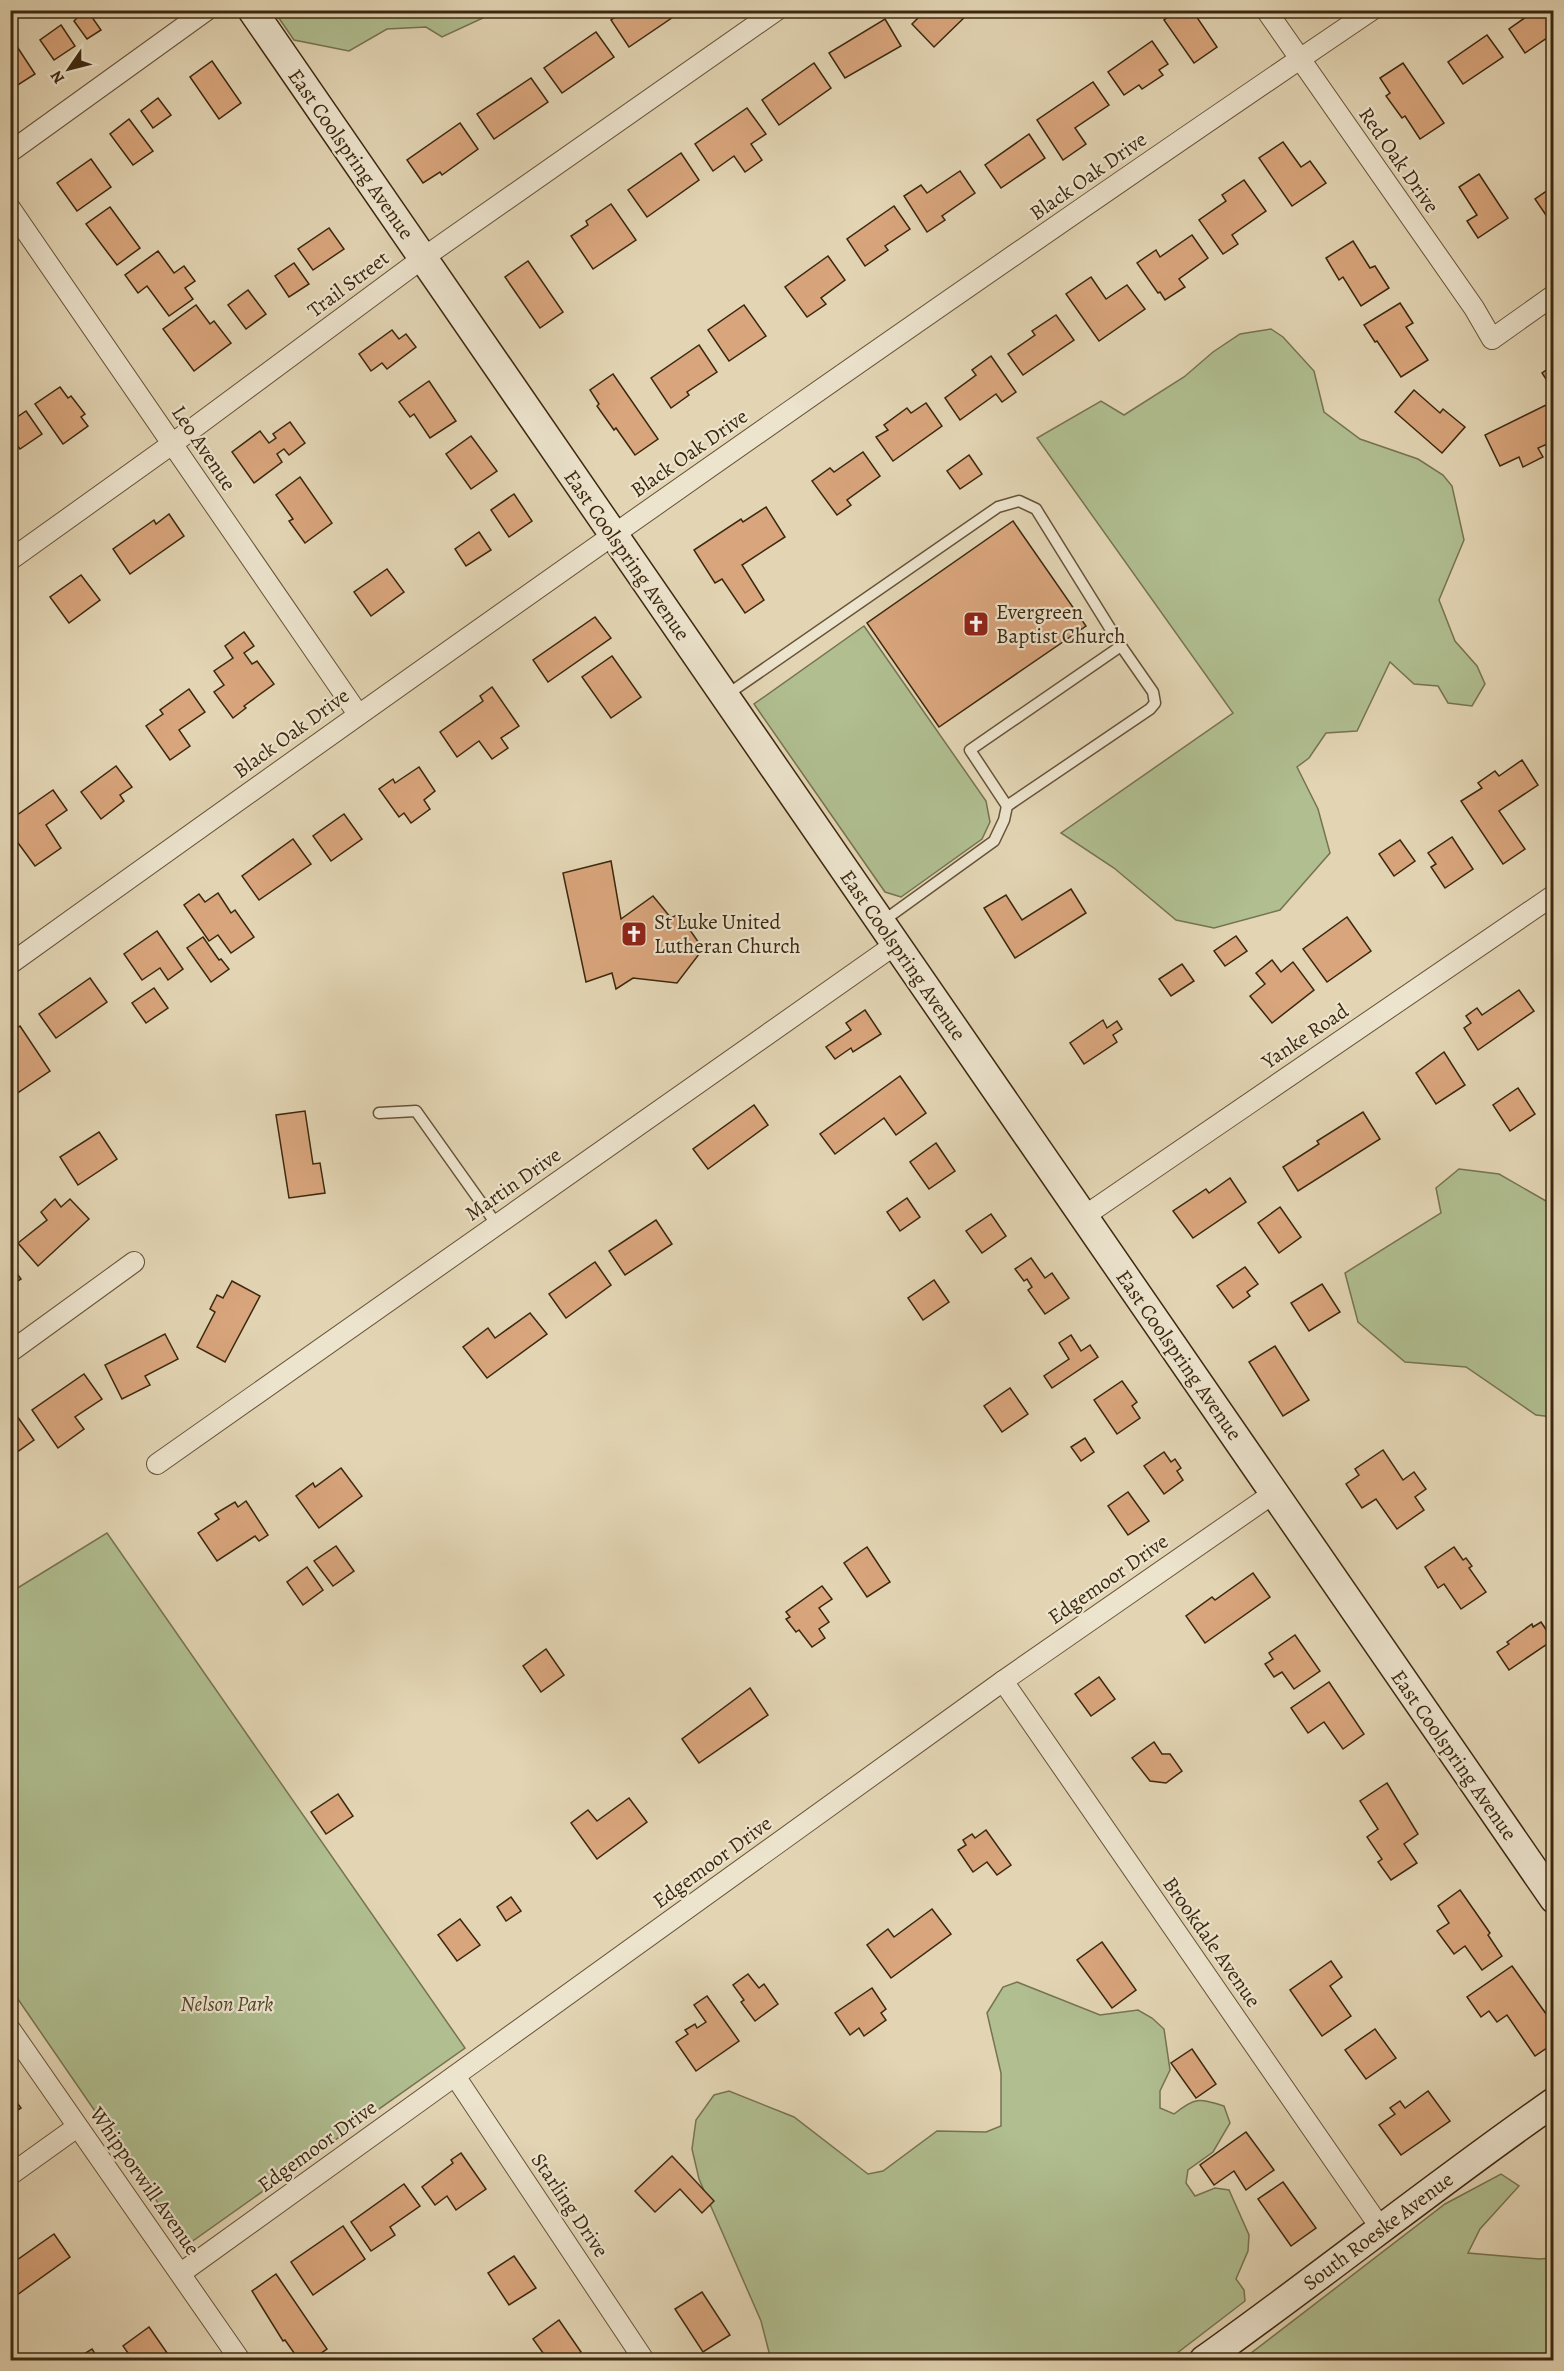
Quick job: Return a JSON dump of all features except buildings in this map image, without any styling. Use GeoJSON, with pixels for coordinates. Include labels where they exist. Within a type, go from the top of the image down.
{"type":"FeatureCollection","features":[{"type":"Feature","properties":{"kind":"street"},"geometry":{"type":"LineString","coordinates":[[10,152],[207,10]]}},
{"type":"Feature","properties":{"kind":"street","name":"East Coolspring Avenue"},"geometry":{"type":"LineString","coordinates":[[252,10],[1554,1899]]}},
{"type":"Feature","properties":{"kind":"street","name":"Trail Street"},"geometry":{"type":"LineString","coordinates":[[10,560],[172,444],[423,258],[777,10]]}},
{"type":"Feature","properties":{"kind":"street","name":"Red Oak Drive"},"geometry":{"type":"LineString","coordinates":[[1266,10],[1474,308],[1492,339],[1554,295]]}},
{"type":"Feature","properties":{"kind":"street","name":"Black Oak Drive"},"geometry":{"type":"LineString","coordinates":[[10,964],[613,534],[1372,10]]}},
{"type":"Feature","properties":{"kind":"street","name":"Leo Avenue"},"geometry":{"type":"LineString","coordinates":[[10,208],[358,714]]}},
{"type":"Feature","properties":{"kind":"street","name":"Yanke Road"},"geometry":{"type":"LineString","coordinates":[[1083,1216],[1554,895]]}},
{"type":"Feature","properties":{"kind":"street","name":"Martin Drive"},"geometry":{"type":"LineString","coordinates":[[157,1464],[496,1225],[888,934]]}},
{"type":"Feature","properties":{"kind":"street"},"geometry":{"type":"LineString","coordinates":[[10,1352],[134,1262]]}},
{"type":"Feature","properties":{"kind":"street","name":"Edgemoor Drive"},"geometry":{"type":"LineString","coordinates":[[181,2273],[1003,1681],[1274,1493]]}},
{"type":"Feature","properties":{"kind":"street","name":"Brookdale Avenue"},"geometry":{"type":"LineString","coordinates":[[1003,1681],[1382,2230]]}},
{"type":"Feature","properties":{"kind":"street","name":"Whipporwill Avenue"},"geometry":{"type":"LineString","coordinates":[[10,2029],[240,2361]]}},
{"type":"Feature","properties":{"kind":"street","name":"Starling Drive"},"geometry":{"type":"LineString","coordinates":[[455,2076],[644,2361]]}},
{"type":"Feature","properties":{"kind":"street","name":"South Roeske Avenue"},"geometry":{"type":"LineString","coordinates":[[1204,2361],[1382,2230],[1486,2149],[1554,2102]]}},
{"type":"Feature","properties":{"kind":"street"},"geometry":{"type":"LineString","coordinates":[[10,2175],[77,2127]]}},
{"type":"Feature","properties":{"kind":"lane"},"geometry":{"type":"LineString","coordinates":[[724,696],[998,507],[1019,501],[1036,509],[1121,646],[1153,692],[1155,703],[1007,806],[1004,820],[994,841],[888,934]]}},
{"type":"Feature","properties":{"kind":"lane"},"geometry":{"type":"LineString","coordinates":[[1007,806],[970,750],[1121,646]]}},
{"type":"Feature","properties":{"kind":"lane"},"geometry":{"type":"LineString","coordinates":[[379,1113],[416,1111],[496,1225]]}},
{"type":"Feature","properties":{"kind":"green space"},"geometry":{"type":"Polygon","coordinates":[[[274,11],[498,11],[442,37],[426,27],[387,29],[349,51],[294,40],[274,11]]]}},
{"type":"Feature","properties":{"kind":"green space"},"geometry":{"type":"Polygon","coordinates":[[[1271,329],[1283,337],[1314,371],[1324,412],[1360,439],[1418,459],[1443,475],[1452,486],[1464,540],[1439,600],[1455,641],[1477,666],[1485,684],[1472,706],[1448,703],[1438,686],[1414,684],[1390,662],[1357,731],[1326,733],[1309,758],[1297,767],[1318,809],[1330,853],[1280,910],[1214,928],[1176,920],[1114,868],[1061,833],[1233,713],[1037,438],[1101,401],[1124,415],[1184,377],[1213,352],[1240,334],[1271,329]]]}},
{"type":"Feature","properties":{"kind":"green space"},"geometry":{"type":"Polygon","coordinates":[[[864,626],[986,801],[990,822],[982,839],[901,897],[885,892],[754,704],[864,626]]]}},
{"type":"Feature","properties":{"kind":"green space"},"geometry":{"type":"Polygon","coordinates":[[[1459,1169],[1499,1174],[1553,1205],[1553,1417],[1536,1415],[1466,1367],[1405,1362],[1358,1322],[1345,1273],[1441,1213],[1436,1188],[1459,1169]]]}},
{"type":"Feature","properties":{"kind":"green space","name":"Nelson Park"},"geometry":{"type":"Polygon","coordinates":[[[107,1533],[465,2048],[187,2245],[11,1989],[11,1592],[107,1533]]]}},
{"type":"Feature","properties":{"kind":"green space"},"geometry":{"type":"Polygon","coordinates":[[[1017,1982],[1100,2015],[1138,2010],[1152,2018],[1164,2029],[1170,2070],[1160,2091],[1160,2108],[1174,2114],[1187,2104],[1197,2101],[1208,2101],[1224,2106],[1230,2123],[1213,2152],[1188,2170],[1186,2183],[1195,2196],[1215,2188],[1229,2190],[1249,2235],[1248,2251],[1236,2279],[1244,2290],[1245,2301],[1168,2360],[771,2360],[761,2321],[699,2179],[692,2149],[696,2120],[714,2095],[729,2091],[794,2117],[868,2174],[883,2171],[937,2131],[986,2132],[1001,2126],[1001,2073],[987,2013],[1003,1987],[1017,1982]]]}},
{"type":"Feature","properties":{"kind":"green space"},"geometry":{"type":"Polygon","coordinates":[[[1501,2174],[1519,2186],[1480,2229],[1468,2253],[1539,2259],[1553,2258],[1553,2360],[1242,2360],[1445,2204],[1501,2174]]]}},
{"type":"Feature","properties":{"kind":"place","name":"Evergreen Baptist Church"},"geometry":{"type":"Point","coordinates":[976,624]}},
{"type":"Feature","properties":{"kind":"place","name":"St Luke United Lutheran Church"},"geometry":{"type":"Point","coordinates":[634,934]}}]}
